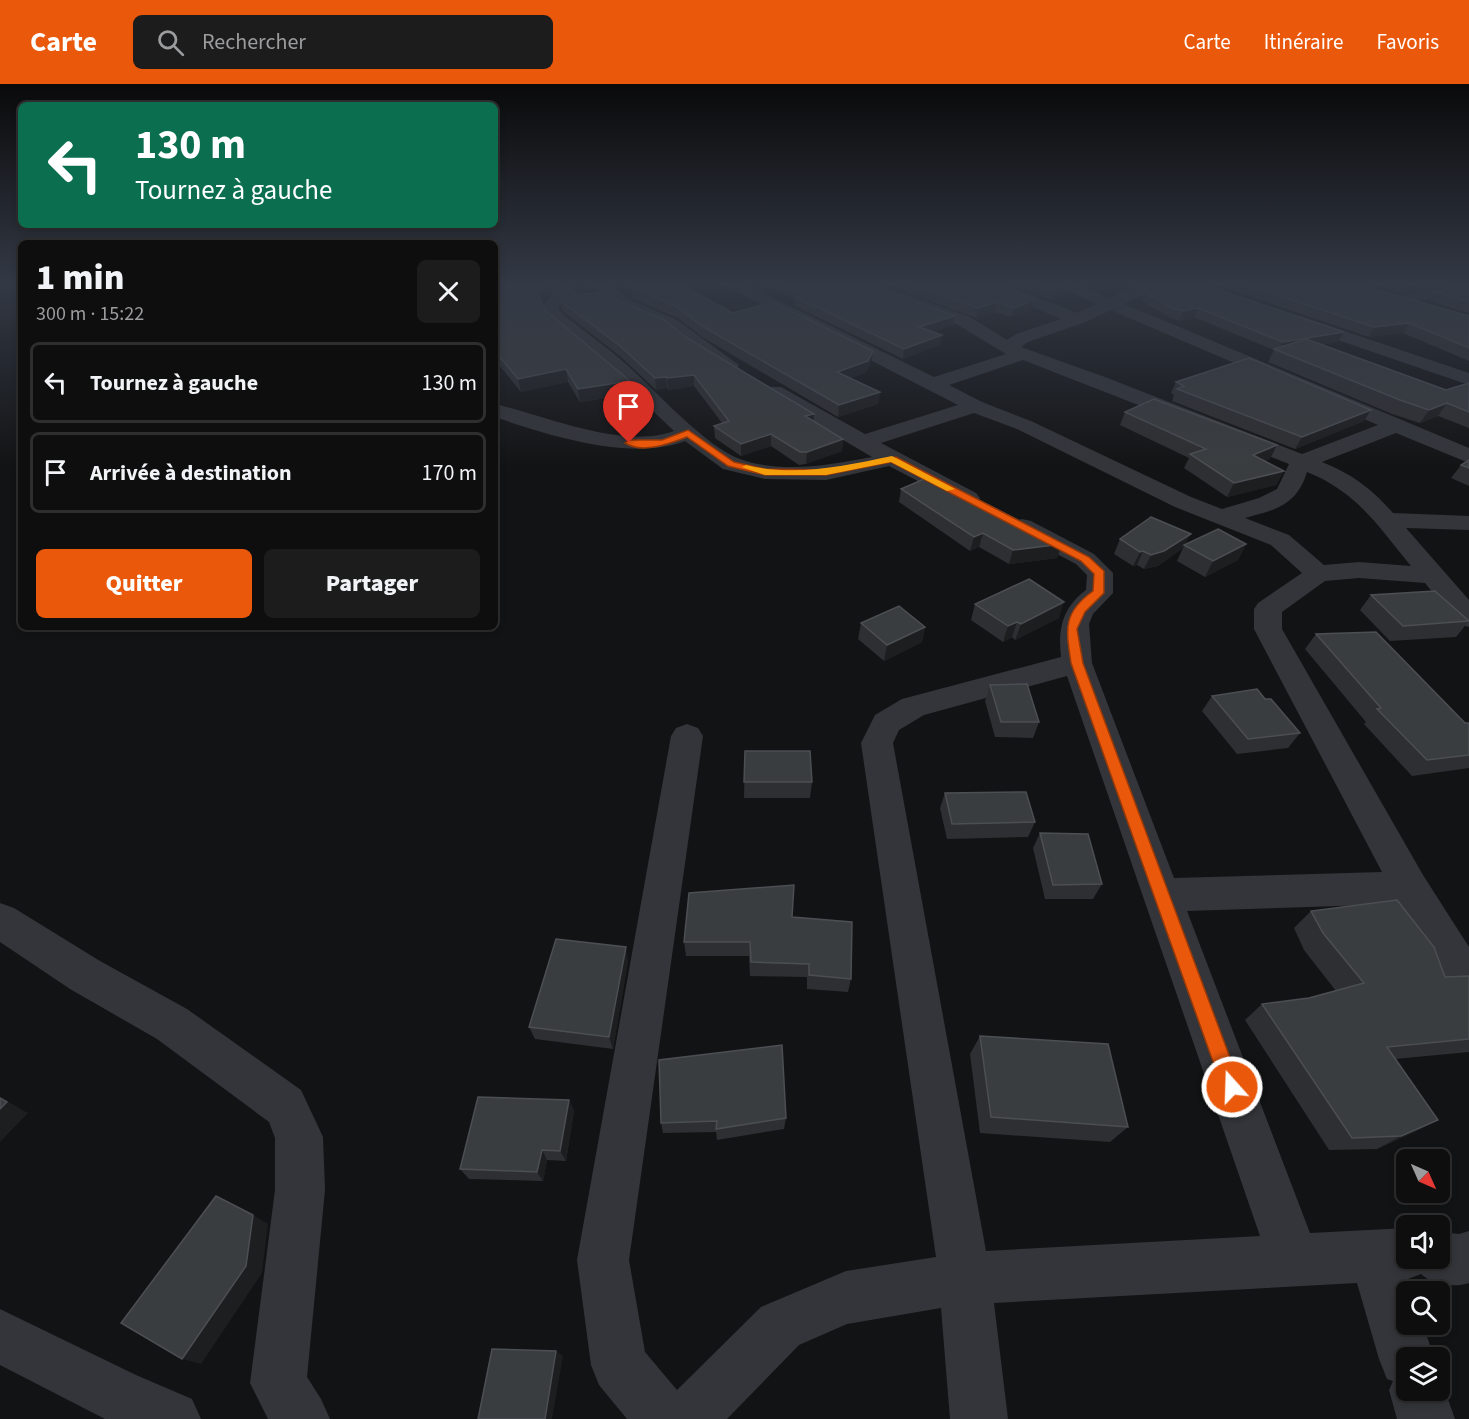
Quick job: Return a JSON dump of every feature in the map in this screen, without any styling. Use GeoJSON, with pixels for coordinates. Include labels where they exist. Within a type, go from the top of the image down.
{"type":"FeatureCollection","features":[{"type":"Feature","properties":{"kind":"street"},"geometry":{"type":"LineString","coordinates":[[590,344],[619,368],[688,433],[731,464],[765,472],[826,472],[892,459]]}},
{"type":"Feature","properties":{"kind":"street"},"geometry":{"type":"LineString","coordinates":[[697,344],[892,459],[1085,559],[1100,573],[1099,593],[1088,600],[1079,611],[1072,629],[1077,663],[1294,1259]]}},
{"type":"Feature","properties":{"kind":"street"},"geometry":{"type":"LineString","coordinates":[[854,344],[975,406],[1024,425],[1183,502],[1280,540],[1318,574]]}},
{"type":"Feature","properties":{"kind":"street"},"geometry":{"type":"LineString","coordinates":[[1004,344],[1015,351],[1098,381],[1302,462],[1353,486],[1386,520],[1469,618]]}},
{"type":"Feature","properties":{"kind":"street"},"geometry":{"type":"LineString","coordinates":[[933,384],[1015,351],[1019,344]]}},
{"type":"Feature","properties":{"kind":"street"},"geometry":{"type":"LineString","coordinates":[[1207,344],[1469,456]]}},
{"type":"Feature","properties":{"kind":"street"},"geometry":{"type":"LineString","coordinates":[[1368,344],[1469,379]]}},
{"type":"Feature","properties":{"kind":"street"},"geometry":{"type":"LineString","coordinates":[[863,442],[975,406]]}},
{"type":"Feature","properties":{"kind":"street"},"geometry":{"type":"LineString","coordinates":[[498,411],[542,426],[629,443],[664,442],[688,433]]}},
{"type":"Feature","properties":{"kind":"street"},"geometry":{"type":"LineString","coordinates":[[1219,517],[1261,506],[1282,496],[1289,490],[1296,468],[1302,462],[1396,425]]}},
{"type":"Feature","properties":{"kind":"street"},"geometry":{"type":"LineString","coordinates":[[1282,496],[1286,509],[1288,547]]}},
{"type":"Feature","properties":{"kind":"street"},"geometry":{"type":"LineString","coordinates":[[1386,520],[1469,523]]}},
{"type":"Feature","properties":{"kind":"street"},"geometry":{"type":"LineString","coordinates":[[1433,576],[1359,570],[1318,574],[1268,609],[1268,629],[1410,887],[1469,984]]}},
{"type":"Feature","properties":{"kind":"street"},"geometry":{"type":"LineString","coordinates":[[979,1419],[965,1278],[877,743],[886,723],[913,707],[1077,663]]}},
{"type":"Feature","properties":{"kind":"street"},"geometry":{"type":"LineString","coordinates":[[664,1419],[619,1365],[603,1260],[687,736]]}},
{"type":"Feature","properties":{"kind":"street"},"geometry":{"type":"LineString","coordinates":[[1161,892],[1179,895],[1410,887]]}},
{"type":"Feature","properties":{"kind":"street"},"geometry":{"type":"LineString","coordinates":[[0,920],[85,975],[172,1024],[285,1106],[299,1137],[300,1190],[278,1383],[300,1419]]}},
{"type":"Feature","properties":{"kind":"street"},"geometry":{"type":"LineString","coordinates":[[690,1419],[712,1393],[780,1326],[846,1298],[965,1278],[1391,1255],[1405,1347]]}},
{"type":"Feature","properties":{"kind":"street"},"geometry":{"type":"LineString","coordinates":[[1450,1259],[1459,1260],[1469,1257]]}},
{"type":"Feature","properties":{"kind":"street"},"geometry":{"type":"LineString","coordinates":[[0,1336],[116,1395],[172,1419]]}},
{"type":"Feature","properties":{"kind":"street"},"geometry":{"type":"LineString","coordinates":[[1420,1401],[1426,1419]]}},
{"type":"Feature","properties":{"kind":"building"},"geometry":{"type":"Polygon","coordinates":[[[498,344],[586,344],[630,381],[578,389],[566,369],[518,379],[498,355],[498,344]]]}},
{"type":"Feature","properties":{"kind":"building"},"geometry":{"type":"Polygon","coordinates":[[[618,344],[698,344],[814,414],[805,416],[843,439],[807,452],[800,452],[771,434],[741,444],[714,426],[729,421],[694,375],[655,378],[618,344]]]}},
{"type":"Feature","properties":{"kind":"building"},"geometry":{"type":"Polygon","coordinates":[[[734,344],[859,344],[873,351],[868,361],[837,372],[880,392],[839,405],[734,344]]]}},
{"type":"Feature","properties":{"kind":"building"},"geometry":{"type":"Polygon","coordinates":[[[894,344],[917,344],[904,349],[894,344]]]}},
{"type":"Feature","properties":{"kind":"building"},"geometry":{"type":"Polygon","coordinates":[[[1289,344],[1321,344],[1446,390],[1469,383],[1469,412],[1447,403],[1429,410],[1274,349],[1289,344]]]}},
{"type":"Feature","properties":{"kind":"building"},"geometry":{"type":"Polygon","coordinates":[[[1249,358],[1371,410],[1302,437],[1177,389],[1184,386],[1176,382],[1249,358]]]}},
{"type":"Feature","properties":{"kind":"building"},"geometry":{"type":"Polygon","coordinates":[[[1154,399],[1277,445],[1253,455],[1284,471],[1234,483],[1190,454],[1206,449],[1125,412],[1154,399]]]}},
{"type":"Feature","properties":{"kind":"building"},"geometry":{"type":"Polygon","coordinates":[[[1469,460],[1469,468],[1461,465],[1469,460]]]}},
{"type":"Feature","properties":{"kind":"building"},"geometry":{"type":"Polygon","coordinates":[[[931,476],[1016,519],[1013,521],[1062,544],[1013,550],[983,533],[974,537],[901,489],[931,476]]]}},
{"type":"Feature","properties":{"kind":"building"},"geometry":{"type":"Polygon","coordinates":[[[1151,517],[1191,534],[1164,551],[1151,555],[1140,552],[1120,539],[1151,517]]]}},
{"type":"Feature","properties":{"kind":"building"},"geometry":{"type":"Polygon","coordinates":[[[1218,529],[1246,544],[1213,561],[1184,545],[1218,529]]]}},
{"type":"Feature","properties":{"kind":"building"},"geometry":{"type":"Polygon","coordinates":[[[1029,579],[1064,602],[1021,624],[1017,622],[1008,626],[975,604],[1029,579]]]}},
{"type":"Feature","properties":{"kind":"building"},"geometry":{"type":"Polygon","coordinates":[[[1435,591],[1469,621],[1403,626],[1371,595],[1435,591]]]}},
{"type":"Feature","properties":{"kind":"building"},"geometry":{"type":"Polygon","coordinates":[[[899,606],[925,627],[887,645],[861,623],[899,606]]]}},
{"type":"Feature","properties":{"kind":"building"},"geometry":{"type":"Polygon","coordinates":[[[1376,632],[1465,723],[1469,723],[1469,755],[1427,760],[1377,709],[1381,708],[1316,634],[1376,632]]]}},
{"type":"Feature","properties":{"kind":"building"},"geometry":{"type":"Polygon","coordinates":[[[1027,684],[1039,722],[1001,722],[990,685],[1027,684]]]}},
{"type":"Feature","properties":{"kind":"building"},"geometry":{"type":"Polygon","coordinates":[[[1257,689],[1265,699],[1271,699],[1300,733],[1248,739],[1212,696],[1257,689]]]}},
{"type":"Feature","properties":{"kind":"building"},"geometry":{"type":"Polygon","coordinates":[[[745,751],[810,751],[812,782],[744,782],[745,751]]]}},
{"type":"Feature","properties":{"kind":"building"},"geometry":{"type":"Polygon","coordinates":[[[1026,792],[1035,822],[952,824],[945,793],[1026,792]]]}},
{"type":"Feature","properties":{"kind":"building"},"geometry":{"type":"Polygon","coordinates":[[[1040,833],[1088,834],[1102,884],[1053,885],[1040,833]]]}},
{"type":"Feature","properties":{"kind":"building"},"geometry":{"type":"Polygon","coordinates":[[[794,885],[792,917],[852,922],[851,979],[809,975],[809,964],[751,962],[750,942],[684,942],[689,893],[794,885]]]}},
{"type":"Feature","properties":{"kind":"building"},"geometry":{"type":"Polygon","coordinates":[[[1397,900],[1434,947],[1445,977],[1469,976],[1469,1039],[1387,1047],[1438,1120],[1401,1136],[1352,1138],[1262,1004],[1309,998],[1364,983],[1323,933],[1311,911],[1397,900]]]}},
{"type":"Feature","properties":{"kind":"building"},"geometry":{"type":"Polygon","coordinates":[[[556,939],[626,947],[609,1037],[529,1027],[556,939]]]}},
{"type":"Feature","properties":{"kind":"building"},"geometry":{"type":"Polygon","coordinates":[[[980,1036],[1108,1044],[1128,1127],[991,1117],[980,1036]]]}},
{"type":"Feature","properties":{"kind":"building"},"geometry":{"type":"Polygon","coordinates":[[[782,1045],[786,1118],[716,1129],[717,1121],[661,1123],[659,1060],[782,1045]]]}},
{"type":"Feature","properties":{"kind":"building"},"geometry":{"type":"Polygon","coordinates":[[[478,1097],[569,1100],[560,1151],[542,1150],[537,1172],[460,1169],[478,1097]]]}},
{"type":"Feature","properties":{"kind":"building"},"geometry":{"type":"Polygon","coordinates":[[[0,1098],[7,1102],[0,1109],[0,1098]]]}},
{"type":"Feature","properties":{"kind":"building"},"geometry":{"type":"Polygon","coordinates":[[[216,1196],[253,1215],[246,1266],[182,1359],[121,1323],[216,1196]]]}},
{"type":"Feature","properties":{"kind":"building"},"geometry":{"type":"Polygon","coordinates":[[[492,1349],[556,1351],[545,1419],[478,1419],[492,1349]]]}},
{"type":"Feature","properties":{"kind":"slow traffic"},"geometry":{"type":"LineString","coordinates":[[746,467],[765,472],[826,472],[892,459],[950,489]]}},
{"type":"Feature","properties":{"kind":"route"},"geometry":{"type":"LineString","coordinates":[[629,443],[664,442],[688,433],[731,464],[765,472],[826,472],[892,459],[1085,559],[1100,573],[1099,593],[1088,600],[1079,611],[1072,629],[1077,663],[1232,1087]]}}]}
